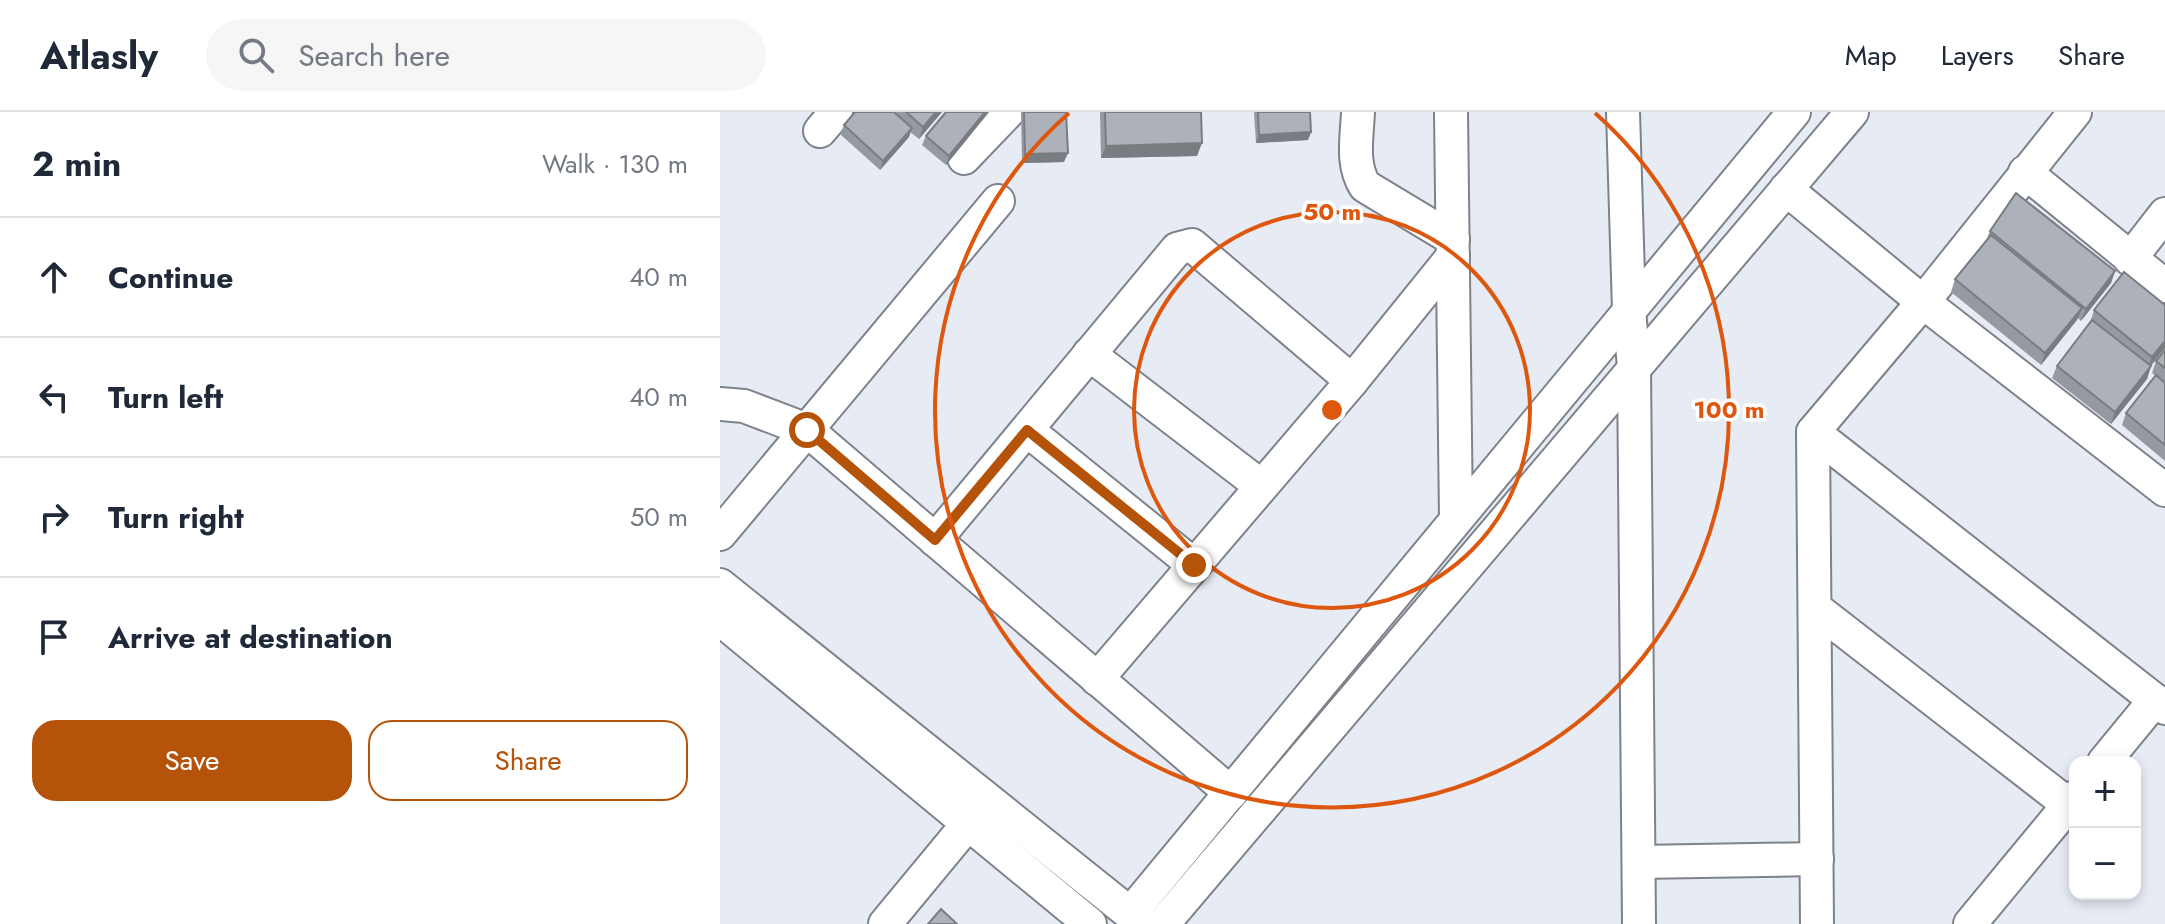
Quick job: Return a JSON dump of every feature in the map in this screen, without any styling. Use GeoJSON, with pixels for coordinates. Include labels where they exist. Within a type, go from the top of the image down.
{"type":"FeatureCollection","features":[{"type":"Feature","properties":{"kind":"street"},"geometry":{"type":"LineString","coordinates":[[964,158],[1008,112]]}},
{"type":"Feature","properties":{"kind":"street"},"geometry":{"type":"LineString","coordinates":[[1358,112],[1356,163],[1358,175],[1365,186],[1453,247]]}},
{"type":"Feature","properties":{"kind":"street"},"geometry":{"type":"LineString","coordinates":[[1451,112],[1456,519]]}},
{"type":"Feature","properties":{"kind":"street"},"geometry":{"type":"LineString","coordinates":[[1623,112],[1629,310],[1634,367],[1639,924]]}},
{"type":"Feature","properties":{"kind":"street"},"geometry":{"type":"LineString","coordinates":[[720,619],[978,812],[1136,919],[1231,793],[1794,112]]}},
{"type":"Feature","properties":{"kind":"street"},"geometry":{"type":"LineString","coordinates":[[1163,924],[1852,112]]}},
{"type":"Feature","properties":{"kind":"street"},"geometry":{"type":"LineString","coordinates":[[1817,924],[1813,432],[1923,302],[2075,112]]}},
{"type":"Feature","properties":{"kind":"street"},"geometry":{"type":"LineString","coordinates":[[2025,172],[2165,286]]}},
{"type":"Feature","properties":{"kind":"street"},"geometry":{"type":"LineString","coordinates":[[1786,189],[1923,302],[2165,490]]}},
{"type":"Feature","properties":{"kind":"street"},"geometry":{"type":"LineString","coordinates":[[720,534],[998,201]]}},
{"type":"Feature","properties":{"kind":"street"},"geometry":{"type":"LineString","coordinates":[[2130,259],[2165,214]]}},
{"type":"Feature","properties":{"kind":"street"},"geometry":{"type":"LineString","coordinates":[[935,540],[1177,249],[1192,245],[1352,381]]}},
{"type":"Feature","properties":{"kind":"street"},"geometry":{"type":"LineString","coordinates":[[1097,679],[1352,381],[1453,247]]}},
{"type":"Feature","properties":{"kind":"street"},"geometry":{"type":"LineString","coordinates":[[1089,354],[1261,486]]}},
{"type":"Feature","properties":{"kind":"street"},"geometry":{"type":"LineString","coordinates":[[720,404],[744,406],[807,430],[1231,793]]}},
{"type":"Feature","properties":{"kind":"street"},"geometry":{"type":"LineString","coordinates":[[1027,430],[1194,565]]}},
{"type":"Feature","properties":{"kind":"street"},"geometry":{"type":"LineString","coordinates":[[1813,432],[2160,704],[2110,756]]}},
{"type":"Feature","properties":{"kind":"street"},"geometry":{"type":"LineString","coordinates":[[720,585],[978,812],[1090,924]]}},
{"type":"Feature","properties":{"kind":"street"},"geometry":{"type":"LineString","coordinates":[[1815,608],[2069,799]]}},
{"type":"Feature","properties":{"kind":"street"},"geometry":{"type":"LineString","coordinates":[[1970,924],[2069,805]]}},
{"type":"Feature","properties":{"kind":"street"},"geometry":{"type":"LineString","coordinates":[[885,924],[978,812]]}},
{"type":"Feature","properties":{"kind":"street"},"geometry":{"type":"LineString","coordinates":[[1639,862],[1817,859]]}},
{"type":"Feature","properties":{"kind":"building"},"geometry":{"type":"Polygon","coordinates":[[[855,112],[894,112],[912,128],[883,161],[844,125],[855,112]]]}},
{"type":"Feature","properties":{"kind":"building"},"geometry":{"type":"Polygon","coordinates":[[[906,112],[936,112],[923,127],[906,112]]]}},
{"type":"Feature","properties":{"kind":"building"},"geometry":{"type":"Polygon","coordinates":[[[946,112],[985,112],[949,156],[926,136],[946,112]]]}},
{"type":"Feature","properties":{"kind":"building"},"geometry":{"type":"Polygon","coordinates":[[[1024,112],[1066,112],[1068,153],[1025,154],[1024,112]]]}},
{"type":"Feature","properties":{"kind":"building"},"geometry":{"type":"Polygon","coordinates":[[[1105,112],[1201,112],[1202,143],[1106,146],[1105,112]]]}},
{"type":"Feature","properties":{"kind":"building"},"geometry":{"type":"Polygon","coordinates":[[[1258,112],[1310,112],[1311,132],[1259,135],[1258,112]]]}},
{"type":"Feature","properties":{"kind":"building"},"geometry":{"type":"Polygon","coordinates":[[[2016,193],[2115,271],[2086,309],[1990,231],[2016,193]]]}},
{"type":"Feature","properties":{"kind":"building"},"geometry":{"type":"Polygon","coordinates":[[[1991,235],[2082,308],[2045,353],[1955,279],[1991,235]]]}},
{"type":"Feature","properties":{"kind":"building"},"geometry":{"type":"Polygon","coordinates":[[[2124,272],[2165,305],[2165,341],[2152,357],[2094,310],[2124,272]]]}},
{"type":"Feature","properties":{"kind":"building"},"geometry":{"type":"Polygon","coordinates":[[[2092,320],[2151,366],[2115,412],[2057,366],[2092,320]]]}},
{"type":"Feature","properties":{"kind":"building"},"geometry":{"type":"Polygon","coordinates":[[[2165,350],[2165,368],[2156,361],[2165,350]]]}},
{"type":"Feature","properties":{"kind":"building"},"geometry":{"type":"Polygon","coordinates":[[[2156,375],[2165,383],[2165,445],[2126,413],[2156,375]]]}},
{"type":"Feature","properties":{"kind":"building"},"geometry":{"type":"Polygon","coordinates":[[[941,909],[957,924],[928,924],[941,909]]]}},
{"type":"Feature","properties":{"kind":"route"},"geometry":{"type":"LineString","coordinates":[[807,430],[935,540],[1027,430],[1194,565]]}}]}
